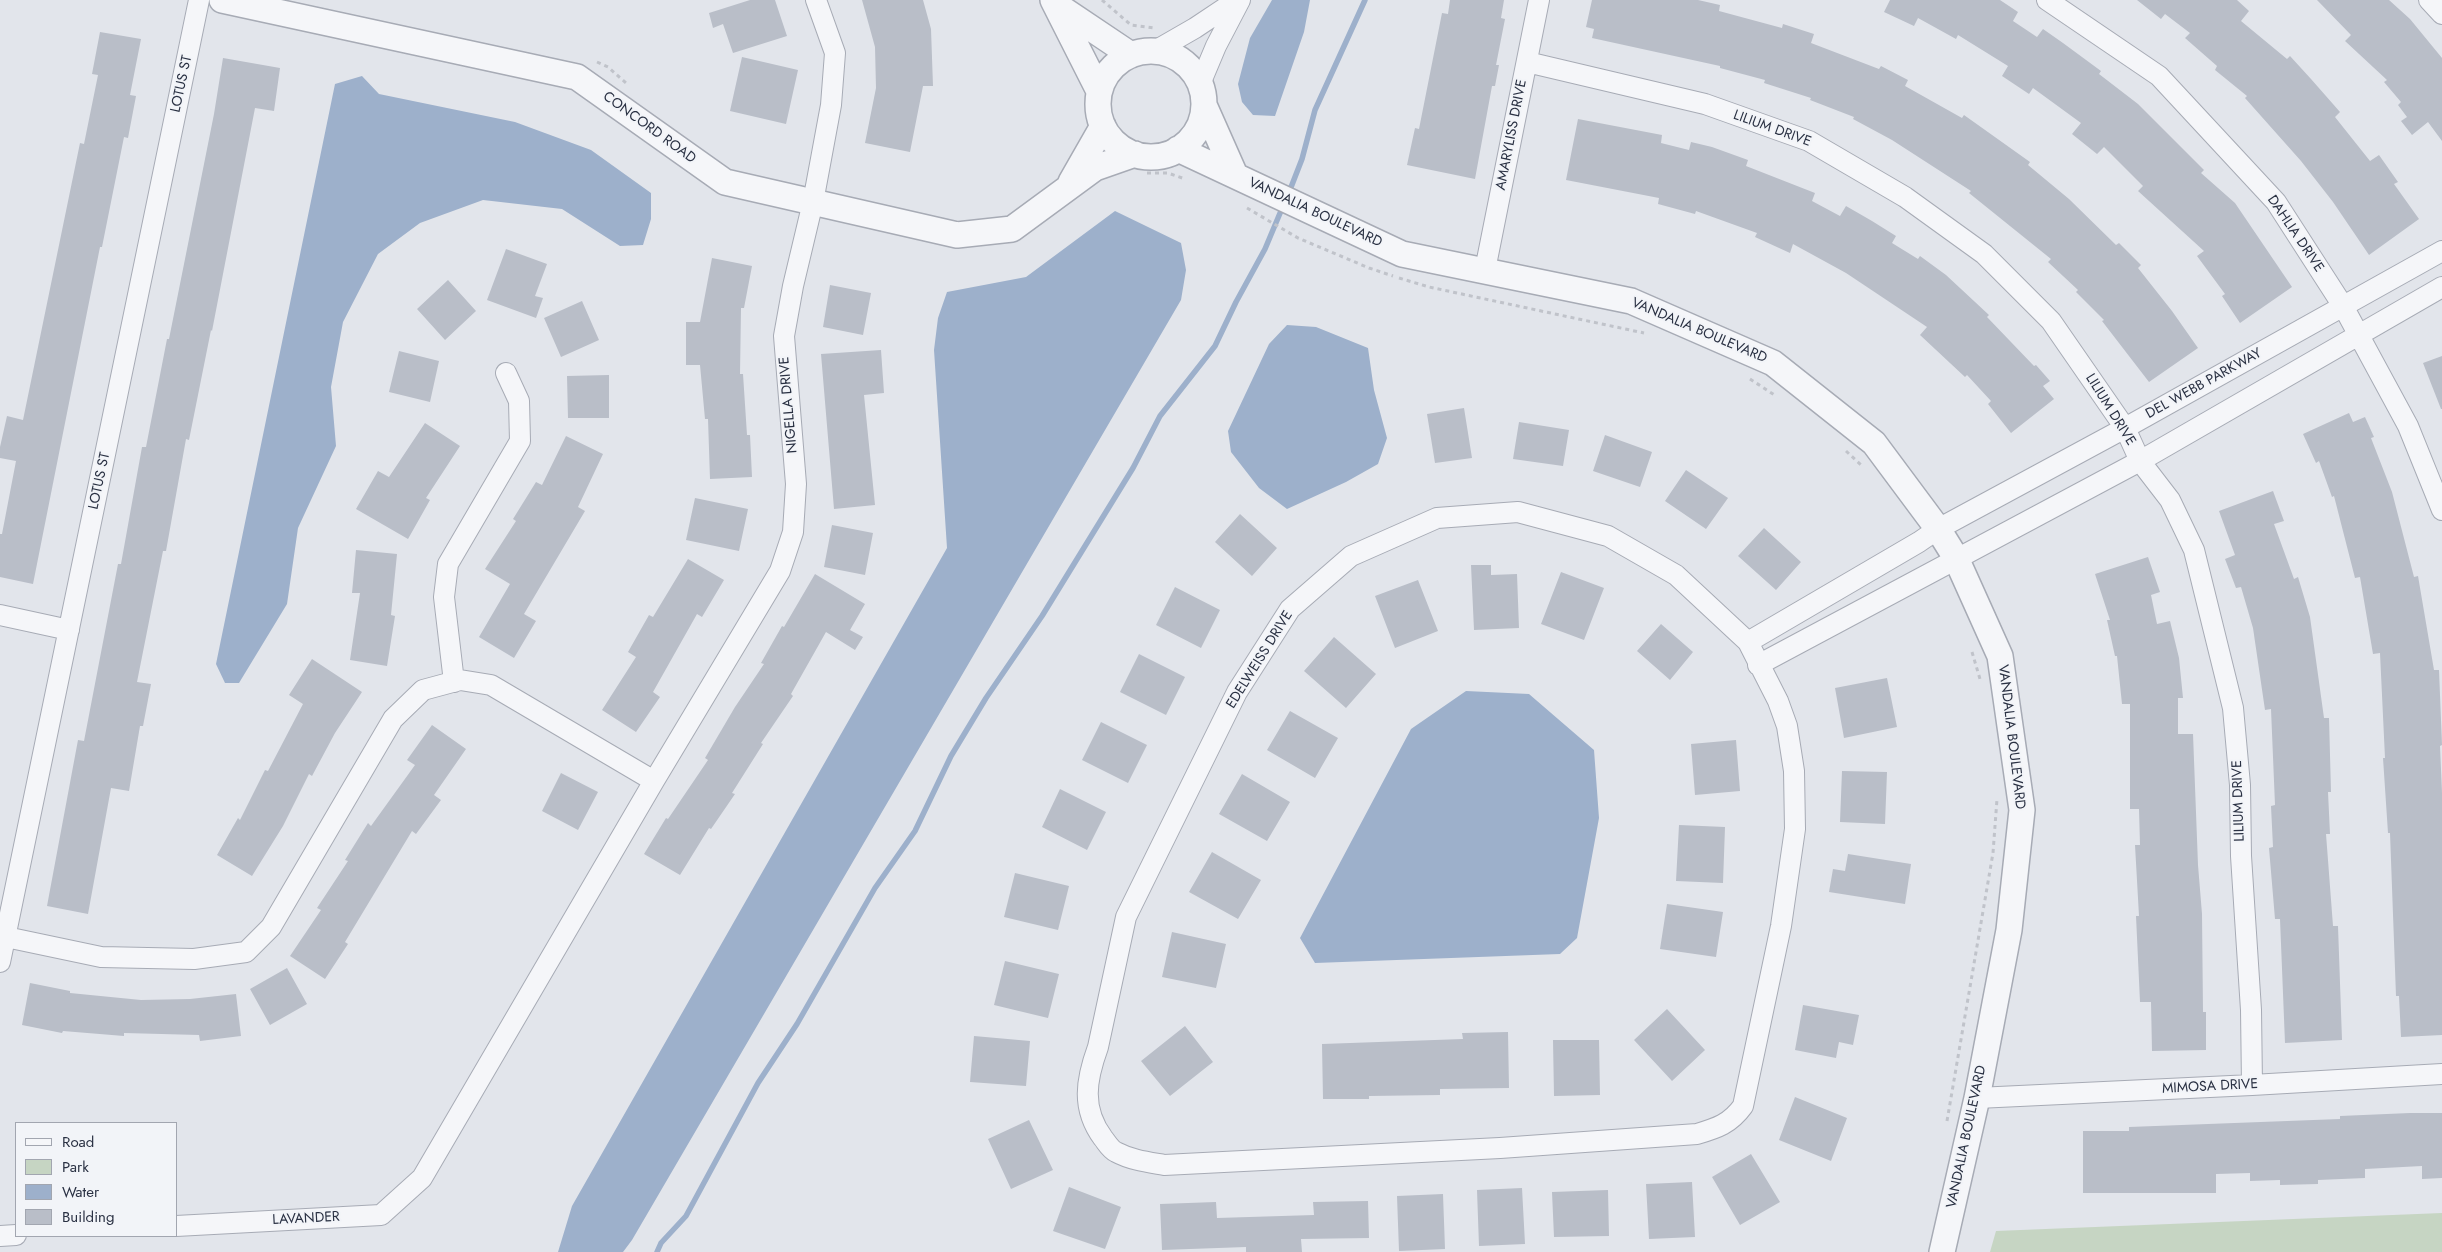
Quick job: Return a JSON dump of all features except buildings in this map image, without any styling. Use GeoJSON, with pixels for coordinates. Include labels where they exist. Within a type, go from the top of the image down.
{"type":"FeatureCollection","features":[{"type":"Feature","properties":{"kind":"street","name":"LOTUS ST"},"geometry":{"type":"LineString","coordinates":[[0,962],[199,0]]}},
{"type":"Feature","properties":{"kind":"street","name":"CONCORD ROAD"},"geometry":{"type":"LineString","coordinates":[[222,0],[577,77],[725,182],[957,235],[1012,229],[1065,193],[1096,168],[1139,164]]}},
{"type":"Feature","properties":{"kind":"street","name":"NIGELLA DRIVE"},"geometry":{"type":"LineString","coordinates":[[422,1178],[654,781],[780,571],[793,532],[796,484],[784,336],[793,286],[813,202],[831,105],[835,53],[816,0]]}},
{"type":"Feature","properties":{"kind":"street"},"geometry":{"type":"LineString","coordinates":[[1239,0],[1216,46],[1202,94],[1201,122],[1192,137],[1178,149],[1165,155],[1150,157],[1139,164],[1111,138],[1103,126],[1098,109],[1099,91],[1106,76],[1116,64],[1158,39],[1195,28],[1239,0]]}},
{"type":"Feature","properties":{"kind":"street","name":"AMARYLISS DRIVE"},"geometry":{"type":"LineString","coordinates":[[1485,270],[1539,0]]}},
{"type":"Feature","properties":{"kind":"street","name":"DAHLIA DRIVE"},"geometry":{"type":"LineString","coordinates":[[2048,0],[2159,76],[2276,202],[2343,306],[2408,426],[2442,510]]}},
{"type":"Feature","properties":{"kind":"street"},"geometry":{"type":"LineString","coordinates":[[2429,0],[2442,14]]}},
{"type":"Feature","properties":{"kind":"street"},"geometry":{"type":"LineString","coordinates":[[1055,2],[1130,55]]}},
{"type":"Feature","properties":{"kind":"street"},"geometry":{"type":"LineString","coordinates":[[1055,2],[1099,91]]}},
{"type":"Feature","properties":{"kind":"street"},"geometry":{"type":"LineString","coordinates":[[1158,39],[1169,54],[1182,60],[1193,71],[1202,94]]}},
{"type":"Feature","properties":{"kind":"street","name":"LILIUM DRIVE"},"geometry":{"type":"LineString","coordinates":[[1527,62],[1706,104],[1809,141],[1905,196],[1984,254],[2051,321],[2124,428],[2140,460],[2170,500],[2194,550],[2233,708],[2240,784],[2241,856],[2251,1010],[2252,1085]]}},
{"type":"Feature","properties":{"kind":"street","name":"VANDALIA BOULEVARD"},"geometry":{"type":"LineString","coordinates":[[1202,94],[1235,175]]}},
{"type":"Feature","properties":{"kind":"street","name":"CONCORD ROAD"},"geometry":{"type":"LineString","coordinates":[[1065,193],[1103,126]]}},
{"type":"Feature","properties":{"kind":"street","name":"VANDALIA BOULEVARD"},"geometry":{"type":"LineString","coordinates":[[1178,149],[1402,254],[1631,301],[1774,363],[1874,443],[1938,528],[1956,558],[2000,656],[2022,810],[2009,930],[1977,1098],[1942,1252]]}},
{"type":"Feature","properties":{"kind":"street","name":"DEL WEBB PARKWAY"},"geometry":{"type":"LineString","coordinates":[[1748,642],[1919,542],[1938,528],[2124,428],[2442,251]]}},
{"type":"Feature","properties":{"kind":"street"},"geometry":{"type":"LineString","coordinates":[[1758,665],[2140,460],[2442,287]]}},
{"type":"Feature","properties":{"kind":"street"},"geometry":{"type":"LineString","coordinates":[[454,682],[444,597],[448,564],[520,441],[519,401],[506,373]]}},
{"type":"Feature","properties":{"kind":"street","name":"EDELWEISS DRIVE"},"geometry":{"type":"LineString","coordinates":[[1518,512],[1608,536],[1676,575],[1748,642],[1758,665],[1778,701],[1787,726],[1794,770],[1795,828],[1781,926],[1748,1086],[1743,1106],[1735,1117],[1723,1126],[1697,1134],[1519,1146],[1164,1164],[1134,1160],[1113,1151],[1094,1126],[1086,1103],[1089,1082],[1126,917],[1237,692],[1290,609],[1351,556],[1437,518],[1518,512]]}},
{"type":"Feature","properties":{"kind":"street"},"geometry":{"type":"LineString","coordinates":[[0,615],[69,630]]}},
{"type":"Feature","properties":{"kind":"street"},"geometry":{"type":"LineString","coordinates":[[6,937],[102,957],[194,959],[246,952],[271,927],[393,719],[423,690],[460,680],[491,685],[654,781]]}},
{"type":"Feature","properties":{"kind":"street","name":"MIMOSA DRIVE"},"geometry":{"type":"LineString","coordinates":[[1977,1098],[2442,1074]]}},
{"type":"Feature","properties":{"kind":"street","name":"LAVANDER"},"geometry":{"type":"LineString","coordinates":[[178,1226],[381,1215],[422,1178]]}},
{"type":"Feature","properties":{"kind":"street"},"geometry":{"type":"LineString","coordinates":[[0,1236],[15,1235]]}},
{"type":"Feature","properties":{"kind":"path"},"geometry":{"type":"LineString","coordinates":[[1102,0],[1132,25],[1147,28],[1158,39]]}},
{"type":"Feature","properties":{"kind":"path"},"geometry":{"type":"LineString","coordinates":[[591,60],[608,67],[630,86]]}},
{"type":"Feature","properties":{"kind":"path"},"geometry":{"type":"LineString","coordinates":[[1139,164],[1191,180]]}},
{"type":"Feature","properties":{"kind":"path"},"geometry":{"type":"LineString","coordinates":[[1240,204],[1289,232],[1369,268],[1429,287],[1634,329],[1653,336]]}},
{"type":"Feature","properties":{"kind":"path"},"geometry":{"type":"LineString","coordinates":[[1744,375],[1780,398]]}},
{"type":"Feature","properties":{"kind":"path"},"geometry":{"type":"LineString","coordinates":[[1845,450],[1865,469]]}},
{"type":"Feature","properties":{"kind":"path"},"geometry":{"type":"LineString","coordinates":[[1972,650],[1982,688]]}},
{"type":"Feature","properties":{"kind":"path"},"geometry":{"type":"LineString","coordinates":[[1946,1126],[1993,853],[1997,794]]}},
{"type":"Feature","properties":{"kind":"green space"},"geometry":{"type":"Polygon","coordinates":[[[2442,1213],[2442,1252],[1990,1252],[1996,1231],[2442,1213]]]}},
{"type":"Feature","properties":{"kind":"water"},"geometry":{"type":"Polygon","coordinates":[[[1272,0],[1310,0],[1304,32],[1275,116],[1253,115],[1242,102],[1238,84],[1250,38],[1272,0]]]}},
{"type":"Feature","properties":{"kind":"water"},"geometry":{"type":"Polygon","coordinates":[[[362,76],[379,94],[515,122],[591,150],[651,193],[651,219],[643,245],[620,246],[562,209],[483,200],[420,223],[378,254],[343,322],[331,387],[336,446],[298,528],[287,604],[239,683],[225,683],[216,664],[335,84],[362,76]]]}},
{"type":"Feature","properties":{"kind":"water"},"geometry":{"type":"Polygon","coordinates":[[[1115,211],[1181,243],[1186,270],[1181,300],[632,1240],[623,1252],[558,1252],[572,1206],[947,548],[934,350],[938,318],[947,292],[1026,277],[1115,211]]]}},
{"type":"Feature","properties":{"kind":"water"},"geometry":{"type":"Polygon","coordinates":[[[1287,325],[1316,327],[1368,348],[1374,390],[1387,438],[1378,464],[1346,482],[1287,509],[1259,488],[1231,452],[1228,431],[1269,344],[1287,325]]]}},
{"type":"Feature","properties":{"kind":"water"},"geometry":{"type":"Polygon","coordinates":[[[1466,691],[1529,694],[1594,750],[1599,818],[1577,938],[1560,954],[1315,963],[1300,938],[1411,729],[1466,691]]]}},
{"type":"Feature","properties":{"kind":"waterway"},"geometry":{"type":"LineString","coordinates":[[1288,195],[1302,159],[1315,110],[1365,0]]}},
{"type":"Feature","properties":{"kind":"waterway"},"geometry":{"type":"LineString","coordinates":[[657,1252],[661,1243],[686,1216],[758,1083],[797,1024],[875,888],[915,831],[951,756],[986,698],[1042,616],[1133,468],[1160,416],[1215,346],[1265,249],[1283,206]]}}]}
